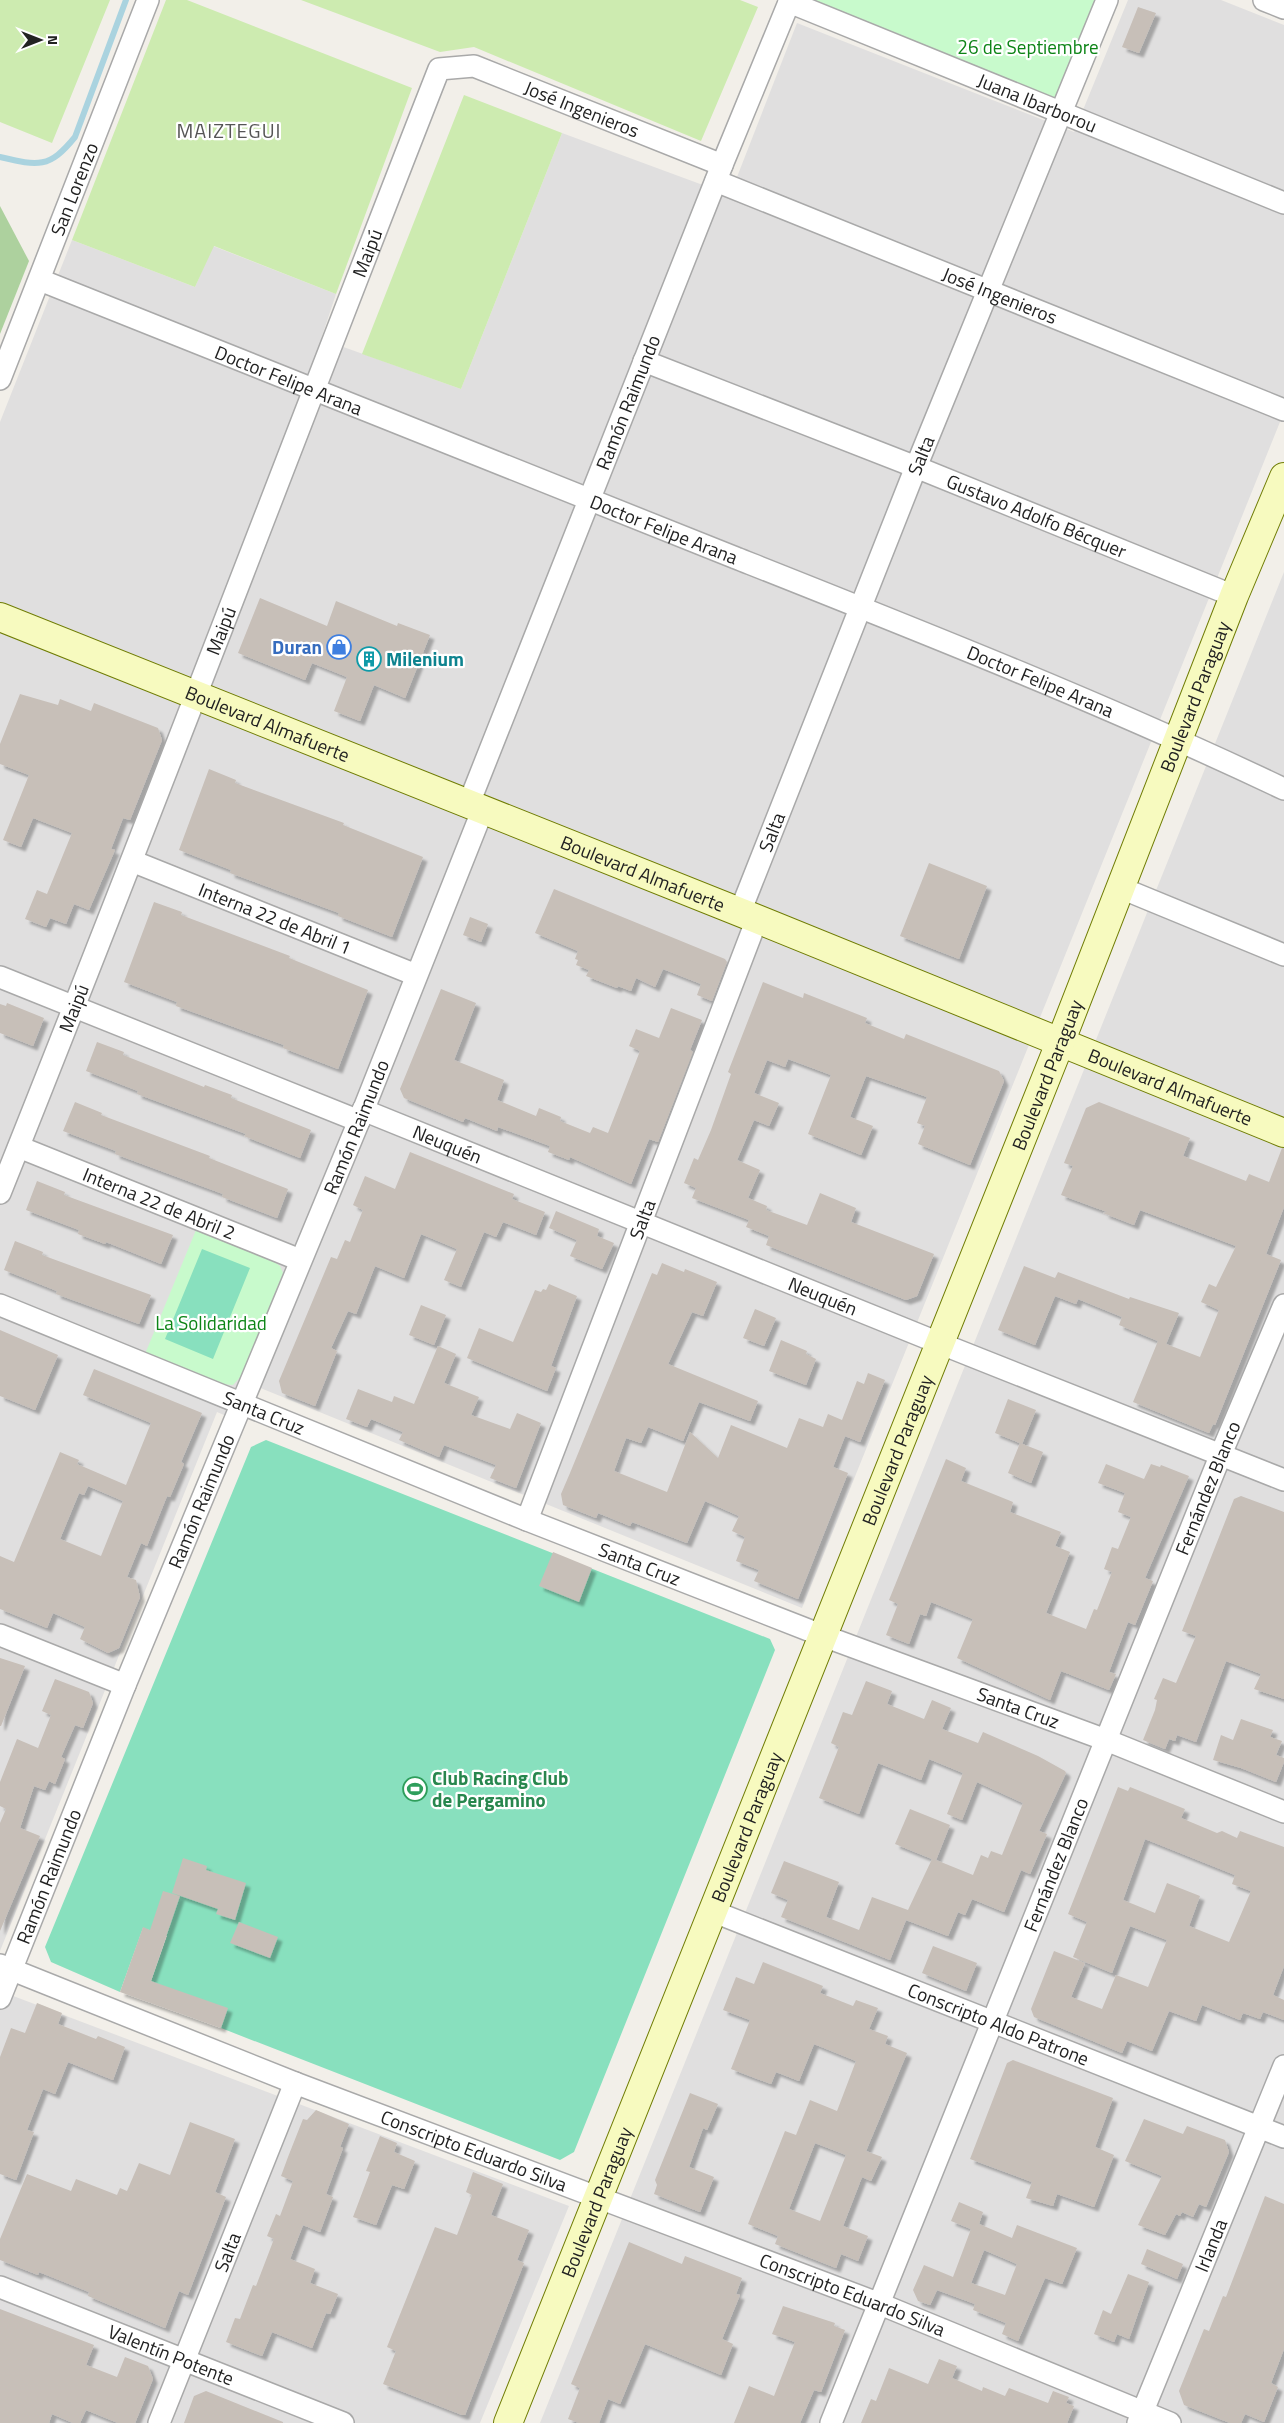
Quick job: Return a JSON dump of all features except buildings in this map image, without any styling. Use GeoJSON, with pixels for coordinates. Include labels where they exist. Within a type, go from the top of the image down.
{"type":"FeatureCollection","features":[{"type":"Feature","properties":{"kind":"main road","name":"Boulevard Paraguay"},"geometry":{"type":"LineString","coordinates":[[508,2423],[1060,1042],[1234,596],[1284,477]]}},
{"type":"Feature","properties":{"kind":"main road","name":"Boulevard Almafuerte"},"geometry":{"type":"LineString","coordinates":[[0,617],[749,915],[1284,1133]]}},
{"type":"Feature","properties":{"kind":"street","name":"San Lorenzo"},"geometry":{"type":"LineString","coordinates":[[0,379],[148,0]]}},
{"type":"Feature","properties":{"kind":"street","name":"Salta"},"geometry":{"type":"LineString","coordinates":[[527,1520],[640,1222],[860,608],[1106,0]]}},
{"type":"Feature","properties":{"kind":"street"},"geometry":{"type":"LineString","coordinates":[[1264,0],[1284,8]]}},
{"type":"Feature","properties":{"kind":"street","name":"Juana Ibarborou"},"geometry":{"type":"LineString","coordinates":[[790,1],[1284,203]]}},
{"type":"Feature","properties":{"kind":"street","name":"Ramón Raimundo"},"geometry":{"type":"LineString","coordinates":[[0,1998],[6,1968],[361,1115],[416,975],[476,806],[590,500],[719,173],[790,1]]}},
{"type":"Feature","properties":{"kind":"street","name":"José Ingenieros"},"geometry":{"type":"LineString","coordinates":[[439,69],[474,66],[988,291],[1284,410]]}},
{"type":"Feature","properties":{"kind":"street","name":"Maipú"},"geometry":{"type":"LineString","coordinates":[[0,1193],[132,861],[312,391],[439,69]]}},
{"type":"Feature","properties":{"kind":"street","name":"Doctor Felipe Arana"},"geometry":{"type":"LineString","coordinates":[[40,280],[312,391],[860,608],[1178,739],[1284,789]]}},
{"type":"Feature","properties":{"kind":"street","name":"Gustavo Adolfo Bécquer"},"geometry":{"type":"LineString","coordinates":[[644,361],[916,467],[1234,596]]}},
{"type":"Feature","properties":{"kind":"street","name":"Interna 22 de Abril 1"},"geometry":{"type":"LineString","coordinates":[[132,861],[416,975]]}},
{"type":"Feature","properties":{"kind":"street"},"geometry":{"type":"LineString","coordinates":[[1121,888],[1284,956]]}},
{"type":"Feature","properties":{"kind":"street","name":"Neuquén"},"geometry":{"type":"LineString","coordinates":[[0,977],[74,1008],[640,1222],[939,1344],[1284,1480]]}},
{"type":"Feature","properties":{"kind":"street","name":"Interna 22 de Abril 2"},"geometry":{"type":"LineString","coordinates":[[19,1147],[300,1260]]}},
{"type":"Feature","properties":{"kind":"street","name":"Santa Cruz"},"geometry":{"type":"LineString","coordinates":[[0,1305],[527,1520],[822,1635],[1106,1740],[1284,1812]]}},
{"type":"Feature","properties":{"kind":"street","name":"Fernández Blanco"},"geometry":{"type":"LineString","coordinates":[[831,2423],[1221,1454],[1284,1305]]}},
{"type":"Feature","properties":{"kind":"street"},"geometry":{"type":"LineString","coordinates":[[0,1635],[125,1685]]}},
{"type":"Feature","properties":{"kind":"street","name":"Conscripto Aldo Patrone"},"geometry":{"type":"LineString","coordinates":[[712,1911],[1284,2137]]}},
{"type":"Feature","properties":{"kind":"street","name":"Conscripto Eduardo Silva"},"geometry":{"type":"LineString","coordinates":[[6,1968],[295,2083],[880,2304],[1140,2417],[1170,2423]]}},
{"type":"Feature","properties":{"kind":"street","name":"Irlanda"},"geometry":{"type":"LineString","coordinates":[[1140,2417],[1284,2066]]}},
{"type":"Feature","properties":{"kind":"street","name":"Salta"},"geometry":{"type":"LineString","coordinates":[[159,2423],[295,2083]]}},
{"type":"Feature","properties":{"kind":"street","name":"Valentín Potente"},"geometry":{"type":"LineString","coordinates":[[0,2287],[343,2423]]}},
{"type":"Feature","properties":{"kind":"shaded area"},"geometry":{"type":"Polygon","coordinates":[[[1128,0],[1221,0],[1284,25],[1284,412],[802,1608],[258,1387],[245,1424],[217,1412],[0,1951],[0,422],[72,240],[195,287],[213,246],[336,294],[321,339],[461,389],[562,133],[730,195],[797,23],[1074,132],[1128,0]]]}},
{"type":"Feature","properties":{"kind":"shaded area"},"geometry":{"type":"Polygon","coordinates":[[[1284,572],[1284,2423],[540,2423],[1284,572]]]}},
{"type":"Feature","properties":{"kind":"shaded area"},"geometry":{"type":"Polygon","coordinates":[[[0,1991],[569,2206],[480,2423],[0,2423],[0,1991]]]}},
{"type":"Feature","properties":{"kind":"green space"},"geometry":{"type":"Polygon","coordinates":[[[0,0],[110,0],[52,143],[0,122],[0,0]]]}},
{"type":"Feature","properties":{"kind":"green space"},"geometry":{"type":"Polygon","coordinates":[[[166,0],[187,0],[412,88],[336,294],[214,246],[195,287],[72,240],[166,0]]]}},
{"type":"Feature","properties":{"kind":"green space"},"geometry":{"type":"Polygon","coordinates":[[[301,0],[740,0],[758,7],[701,141],[474,47],[440,52],[301,0]]]}},
{"type":"Feature","properties":{"kind":"green space","name":"26 de Septiembre"},"geometry":{"type":"Polygon","coordinates":[[[814,0],[1098,0],[1057,96],[1051,100],[815,4],[814,0]]]}},
{"type":"Feature","properties":{"kind":"green space"},"geometry":{"type":"Polygon","coordinates":[[[464,95],[562,133],[461,389],[362,354],[464,95]]]}},
{"type":"Feature","properties":{"kind":"green space"},"geometry":{"type":"Polygon","coordinates":[[[0,206],[29,261],[0,334],[0,206]]]}},
{"type":"Feature","properties":{"kind":"green space","name":"La Solidaridad"},"geometry":{"type":"Polygon","coordinates":[[[196,1230],[273,1261],[280,1266],[283,1273],[243,1374],[233,1385],[220,1384],[145,1354],[196,1230]]]}},
{"type":"Feature","properties":{"kind":"green space"},"geometry":{"type":"Polygon","coordinates":[[[202,1249],[250,1268],[213,1359],[165,1339],[202,1249]]]}},
{"type":"Feature","properties":{"kind":"green space","name":"Club Racing Club de Pergamino"},"geometry":{"type":"Polygon","coordinates":[[[266,1440],[770,1639],[775,1650],[574,2152],[560,2160],[221,2028],[151,1981],[167,1936],[143,1928],[120,1992],[51,1962],[45,1947],[251,1447],[266,1440]]]}},
{"type":"Feature","properties":{"kind":"waterway"},"geometry":{"type":"LineString","coordinates":[[0,157],[34,163],[50,160],[58,155],[75,137],[126,0]]}},
{"type":"Feature","properties":{"kind":"place","name":"Duran"},"geometry":{"type":"Point","coordinates":[339,647]}},
{"type":"Feature","properties":{"kind":"place","name":"Milenium"},"geometry":{"type":"Point","coordinates":[369,659]}},
{"type":"Feature","properties":{"kind":"place","name":"Club Racing Club de Pergamino"},"geometry":{"type":"Point","coordinates":[415,1789]}},
{"type":"Feature","properties":{"kind":"district","name":"MAIZTEGUI"},"geometry":{"type":"Point","coordinates":[229,131]}}]}
